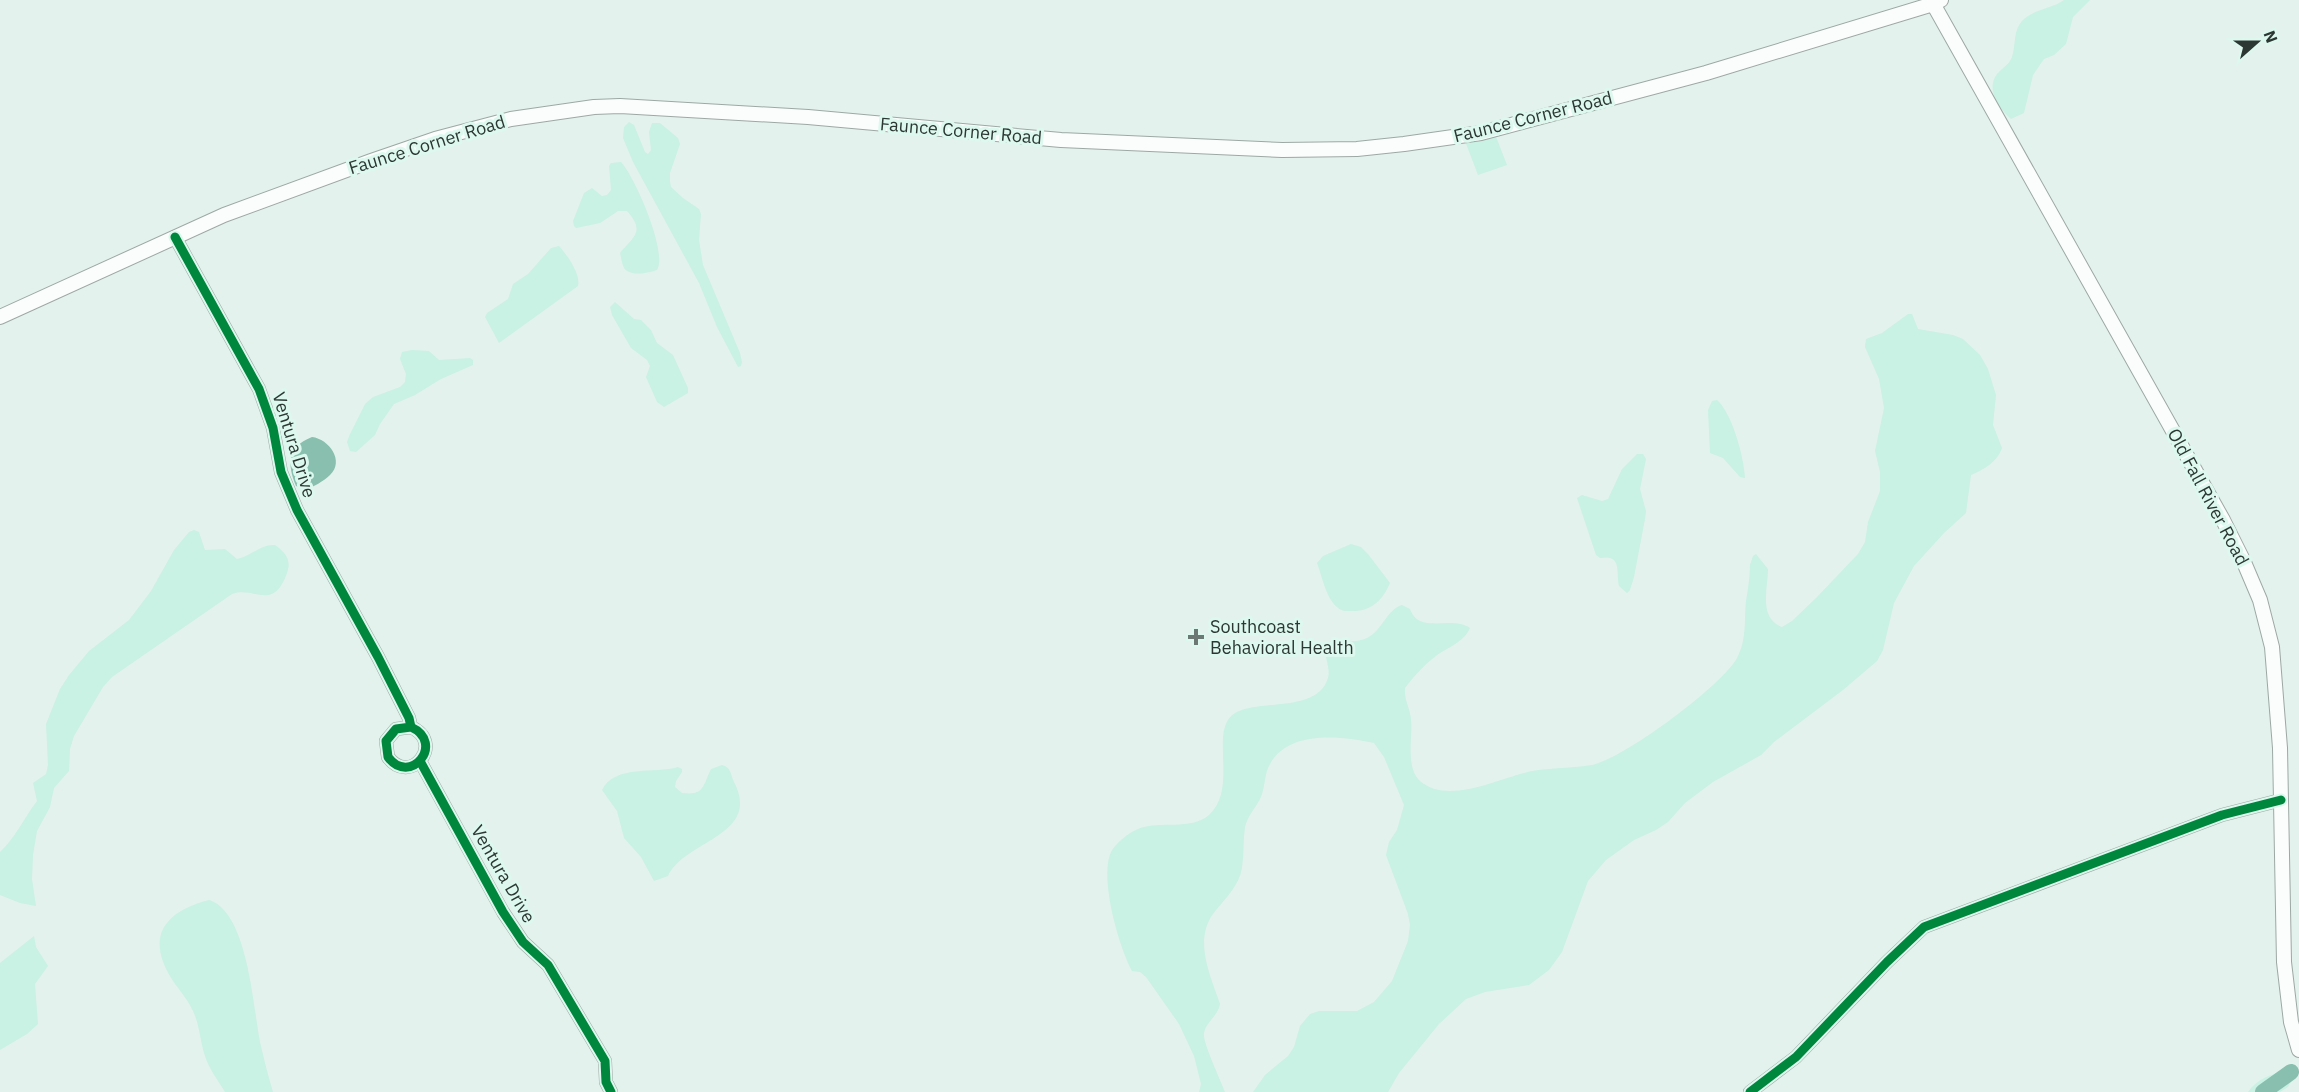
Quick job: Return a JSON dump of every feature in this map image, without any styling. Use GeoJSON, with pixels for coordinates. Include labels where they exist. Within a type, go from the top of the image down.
{"type":"FeatureCollection","features":[{"type":"Feature","properties":{"kind":"main road","name":"Faunce Corner Road"},"geometry":{"type":"LineString","coordinates":[[0,317],[256,202],[435,139],[511,119],[594,107],[620,106],[808,117],[1092,142],[1282,150],[1357,149],[1481,133],[1706,73],[1935,1]]}},
{"type":"Feature","properties":{"kind":"main road","name":"Old Fall River Road"},"geometry":{"type":"LineString","coordinates":[[1935,1],[2223,519],[2260,600],[2272,647],[2279,722],[2284,962],[2291,1022],[2299,1050]]}},
{"type":"Feature","properties":{"kind":"street","name":"Ventura Drive"},"geometry":{"type":"LineString","coordinates":[[175,237],[255,381],[269,416],[281,471],[291,498],[378,657],[409,718],[411,727],[421,734],[426,745],[420,761],[503,912],[523,942],[548,965],[605,1061],[606,1083],[611,1092]]}},
{"type":"Feature","properties":{"kind":"street"},"geometry":{"type":"LineString","coordinates":[[411,727],[400,727],[390,734],[385,745],[386,753],[394,764],[403,767],[412,766],[420,761]]}},
{"type":"Feature","properties":{"kind":"street"},"geometry":{"type":"LineString","coordinates":[[1750,1092],[1797,1058],[1887,962],[1924,927],[2222,815],[2281,800]]}},
{"type":"Feature","properties":{"kind":"shaded area"},"geometry":{"type":"Polygon","coordinates":[[[2064,0],[2090,0],[2073,17],[2066,44],[2054,55],[2044,59],[2033,75],[2024,113],[2011,119],[1995,99],[1994,80],[2011,60],[2017,29],[2022,21],[2064,0]]]}},
{"type":"Feature","properties":{"kind":"shaded area"},"geometry":{"type":"Polygon","coordinates":[[[629,122],[634,125],[645,152],[648,154],[651,150],[649,132],[652,123],[660,123],[678,138],[680,144],[670,173],[671,187],[699,209],[701,214],[699,240],[703,265],[740,353],[741,366],[738,367],[717,327],[699,283],[633,162],[623,138],[624,127],[629,122]]]}},
{"type":"Feature","properties":{"kind":"shaded area"},"geometry":{"type":"Polygon","coordinates":[[[1495,134],[1507,165],[1478,175],[1465,141],[1474,141],[1495,134]]]}},
{"type":"Feature","properties":{"kind":"shaded area"},"geometry":{"type":"Polygon","coordinates":[[[621,162],[634,183],[654,232],[659,261],[657,270],[654,271],[631,273],[624,268],[620,253],[636,234],[637,229],[633,218],[627,211],[618,211],[600,223],[576,228],[574,226],[573,221],[584,193],[592,188],[602,196],[607,195],[611,190],[609,166],[611,163],[621,162]]]}},
{"type":"Feature","properties":{"kind":"shaded area"},"geometry":{"type":"Polygon","coordinates":[[[559,246],[575,270],[578,286],[499,343],[485,317],[487,313],[508,299],[513,284],[528,274],[551,248],[559,246]]]}},
{"type":"Feature","properties":{"kind":"shaded area"},"geometry":{"type":"Polygon","coordinates":[[[615,302],[634,319],[641,320],[651,330],[657,343],[673,355],[688,388],[688,393],[664,407],[657,402],[646,377],[650,366],[647,360],[631,348],[612,315],[610,307],[615,302]]]}},
{"type":"Feature","properties":{"kind":"shaded area"},"geometry":{"type":"Polygon","coordinates":[[[1908,314],[1912,314],[1918,329],[1963,339],[1980,355],[1988,369],[1996,395],[1993,425],[2002,448],[1990,464],[1971,475],[1966,513],[1914,566],[1894,603],[1883,650],[1877,661],[1774,742],[1761,755],[1713,782],[1685,803],[1668,822],[1634,840],[1606,860],[1588,881],[1562,952],[1549,970],[1529,985],[1485,992],[1466,999],[1439,1024],[1399,1073],[1388,1092],[1253,1092],[1265,1075],[1288,1056],[1294,1047],[1300,1026],[1310,1014],[1319,1011],[1357,1011],[1374,1002],[1392,981],[1408,941],[1410,925],[1386,855],[1389,842],[1397,830],[1404,805],[1384,757],[1374,743],[1346,738],[1315,738],[1287,747],[1276,755],[1268,768],[1262,795],[1246,823],[1242,868],[1238,880],[1209,921],[1205,932],[1205,956],[1220,1004],[1205,1029],[1204,1037],[1225,1092],[1199,1092],[1201,1084],[1194,1056],[1179,1024],[1146,977],[1140,972],[1132,971],[1127,960],[1112,912],[1107,878],[1108,864],[1113,849],[1134,831],[1146,826],[1193,823],[1209,815],[1217,805],[1221,793],[1224,729],[1228,720],[1236,712],[1249,708],[1310,698],[1321,690],[1328,678],[1325,643],[1367,638],[1377,630],[1392,611],[1402,605],[1410,609],[1414,617],[1420,621],[1454,623],[1470,628],[1459,641],[1427,663],[1405,688],[1411,719],[1411,760],[1415,775],[1420,781],[1431,788],[1443,791],[1470,789],[1532,771],[1592,765],[1626,750],[1693,703],[1728,670],[1737,658],[1744,637],[1750,565],[1753,556],[1756,554],[1768,569],[1767,610],[1775,623],[1782,627],[1792,621],[1816,598],[1858,554],[1865,542],[1868,522],[1880,491],[1880,472],[1875,451],[1884,408],[1879,379],[1865,347],[1866,339],[1882,333],[1908,314]]]}},
{"type":"Feature","properties":{"kind":"shaded area"},"geometry":{"type":"Polygon","coordinates":[[[429,351],[439,360],[470,358],[473,360],[473,365],[394,404],[375,435],[356,452],[350,451],[347,442],[365,404],[373,397],[400,387],[405,382],[406,374],[400,359],[402,352],[429,351]]]}},
{"type":"Feature","properties":{"kind":"shaded area"},"geometry":{"type":"Polygon","coordinates":[[[1717,400],[1728,415],[1736,436],[1745,478],[1740,477],[1723,458],[1710,453],[1708,410],[1712,401],[1717,400]]]}},
{"type":"Feature","properties":{"kind":"shaded area"},"geometry":{"type":"Polygon","coordinates":[[[312,437],[329,446],[336,463],[328,477],[305,490],[296,486],[291,470],[291,457],[298,446],[312,437]]]}},
{"type":"Feature","properties":{"kind":"shaded area"},"geometry":{"type":"Polygon","coordinates":[[[1637,454],[1643,454],[1646,459],[1640,489],[1646,511],[1634,577],[1627,593],[1619,586],[1615,561],[1596,555],[1577,498],[1582,495],[1602,501],[1608,499],[1622,469],[1637,454]]]}},
{"type":"Feature","properties":{"kind":"shaded area"},"geometry":{"type":"Polygon","coordinates":[[[194,530],[199,532],[205,550],[225,549],[237,559],[265,546],[275,545],[285,554],[289,564],[282,585],[270,595],[240,592],[232,594],[112,677],[103,687],[74,736],[70,749],[69,771],[54,788],[50,807],[37,831],[32,879],[36,906],[20,903],[0,895],[0,852],[37,801],[33,783],[46,774],[48,765],[46,724],[60,689],[89,651],[129,620],[151,591],[174,550],[189,532],[194,530]]]}},
{"type":"Feature","properties":{"kind":"shaded area"},"geometry":{"type":"Polygon","coordinates":[[[1351,544],[1361,547],[1368,554],[1390,583],[1381,599],[1372,606],[1348,611],[1339,609],[1333,603],[1317,563],[1323,556],[1351,544]]]}},
{"type":"Feature","properties":{"kind":"shaded area"},"geometry":{"type":"Polygon","coordinates":[[[722,765],[728,768],[740,800],[738,814],[730,826],[689,854],[668,876],[654,881],[641,857],[624,838],[617,811],[602,790],[616,776],[637,771],[678,767],[682,769],[682,772],[675,787],[682,793],[695,793],[702,788],[711,769],[722,765]]]}},
{"type":"Feature","properties":{"kind":"shaded area"},"geometry":{"type":"Polygon","coordinates":[[[209,900],[222,908],[232,922],[240,941],[251,985],[260,1042],[273,1092],[225,1092],[207,1061],[193,1011],[173,981],[160,952],[163,929],[170,920],[193,905],[209,900]]]}},
{"type":"Feature","properties":{"kind":"shaded area"},"geometry":{"type":"Polygon","coordinates":[[[34,936],[36,947],[48,966],[35,984],[38,1024],[27,1034],[0,1050],[0,963],[34,936]]]}},
{"type":"Feature","properties":{"kind":"shaded area"},"geometry":{"type":"Polygon","coordinates":[[[2291,1071],[2296,1073],[2288,1087],[2280,1092],[2248,1092],[2256,1083],[2267,1077],[2291,1071]]]}},
{"type":"Feature","properties":{"kind":"waterway"},"geometry":{"type":"LineString","coordinates":[[2263,1092],[2291,1072]]}},
{"type":"Feature","properties":{"kind":"cycle path"},"geometry":{"type":"LineString","coordinates":[[175,237],[259,389],[273,428],[281,472],[297,510],[378,657],[409,718],[411,727],[421,734],[425,743],[425,751],[414,765],[406,767],[397,765],[388,757],[386,741],[396,729],[411,727]]}},
{"type":"Feature","properties":{"kind":"cycle path"},"geometry":{"type":"LineString","coordinates":[[420,761],[503,912],[523,942],[548,965],[605,1061],[606,1082],[611,1092]]}},
{"type":"Feature","properties":{"kind":"cycle path"},"geometry":{"type":"LineString","coordinates":[[1750,1092],[1796,1057],[1887,962],[1924,927],[2222,815],[2281,800]]}},
{"type":"Feature","properties":{"kind":"place","name":"Southcoast Behavioral Health"},"geometry":{"type":"Point","coordinates":[1196,637]}}]}
